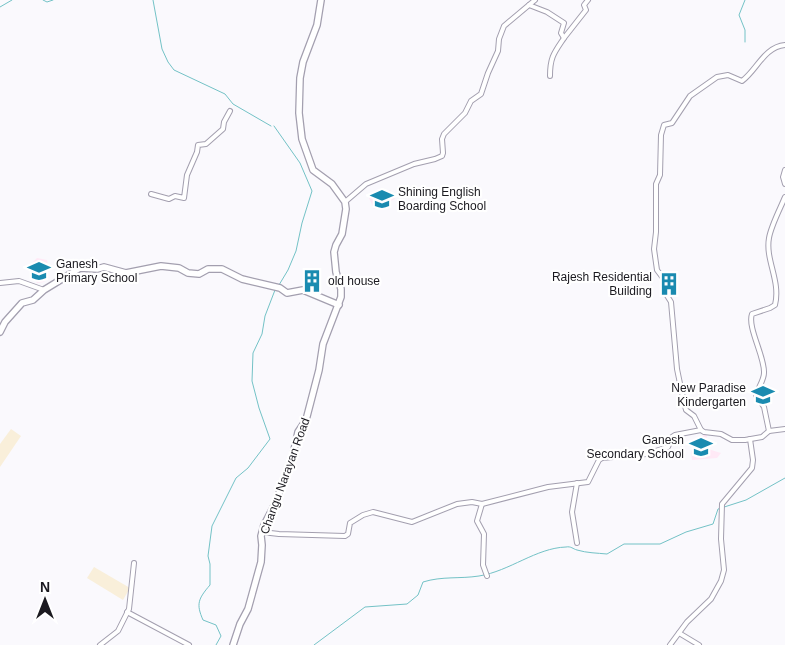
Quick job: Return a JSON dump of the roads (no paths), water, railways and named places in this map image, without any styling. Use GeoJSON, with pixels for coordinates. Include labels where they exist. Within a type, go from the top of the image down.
{"type":"FeatureCollection","features":[{"type":"Feature","properties":{"kind":"main road"},"geometry":{"type":"LineString","coordinates":[[321,0],[317,25],[306,54],[300,78],[299,114],[302,139],[313,170],[332,184],[345,202]]}},
{"type":"Feature","properties":{"kind":"main road","name":"Changu Narayan Road"},"geometry":{"type":"LineString","coordinates":[[232,645],[248,608],[261,562],[262,532],[292,459],[298,432],[306,420],[319,370],[323,344],[339,305],[341,289],[336,272],[334,252],[342,234],[346,209],[345,202]]}},
{"type":"Feature","properties":{"kind":"main road"},"geometry":{"type":"LineString","coordinates":[[0,332],[4,322],[22,302],[33,300],[44,290],[80,268],[97,269],[104,267],[126,272],[161,266],[179,268],[188,273],[199,274],[208,269],[222,269],[242,279],[280,288],[287,293],[303,290],[339,305]]}},
{"type":"Feature","properties":{"kind":"street"},"geometry":{"type":"LineString","coordinates":[[345,202],[366,184],[414,164],[442,156],[442,139],[444,134],[465,114],[471,100],[481,94],[498,51],[504,26],[535,0]]}},
{"type":"Feature","properties":{"kind":"street"},"geometry":{"type":"LineString","coordinates":[[550,76],[551,56],[556,52],[564,38],[586,10],[584,5],[588,0]]}},
{"type":"Feature","properties":{"kind":"street"},"geometry":{"type":"LineString","coordinates":[[529,5],[547,12],[564,23],[561,33],[564,38]]}},
{"type":"Feature","properties":{"kind":"street"},"geometry":{"type":"LineString","coordinates":[[701,430],[694,416],[686,410],[682,398],[672,327],[671,302],[666,294],[663,278],[657,270],[654,249],[656,184],[660,175],[661,135],[664,125],[672,123],[690,96],[717,77],[728,75],[742,80],[749,75],[760,59],[780,46],[785,45]]}},
{"type":"Feature","properties":{"kind":"street"},"geometry":{"type":"LineString","coordinates":[[151,194],[169,199],[175,196],[184,198],[187,175],[198,145],[206,144],[223,129],[225,126],[224,122],[230,111]]}},
{"type":"Feature","properties":{"kind":"street"},"geometry":{"type":"LineString","coordinates":[[785,170],[783,177],[785,184]]}},
{"type":"Feature","properties":{"kind":"street"},"geometry":{"type":"LineString","coordinates":[[769,431],[764,407],[756,395],[765,374],[750,318],[752,314],[775,305],[777,297],[776,280],[770,254],[769,238],[785,197]]}},
{"type":"Feature","properties":{"kind":"street"},"geometry":{"type":"LineString","coordinates":[[0,283],[20,281],[44,290]]}},
{"type":"Feature","properties":{"kind":"street"},"geometry":{"type":"LineString","coordinates":[[262,532],[345,536],[348,534],[350,523],[373,512],[412,522],[458,504],[472,502],[482,504],[548,487],[588,482],[599,460],[602,458],[646,454],[668,448],[672,437],[675,435],[701,430],[721,434],[732,440],[762,437],[769,431],[785,429]]}},
{"type":"Feature","properties":{"kind":"street"},"geometry":{"type":"LineString","coordinates":[[670,645],[687,622],[711,599],[721,582],[724,570],[722,504],[752,468],[750,439]]}},
{"type":"Feature","properties":{"kind":"street"},"geometry":{"type":"LineString","coordinates":[[577,483],[572,512],[578,543]]}},
{"type":"Feature","properties":{"kind":"street"},"geometry":{"type":"LineString","coordinates":[[482,504],[477,521],[484,534],[483,565],[487,576]]}},
{"type":"Feature","properties":{"kind":"street"},"geometry":{"type":"LineString","coordinates":[[100,645],[118,631],[124,623],[132,595],[134,563]]}},
{"type":"Feature","properties":{"kind":"street"},"geometry":{"type":"LineString","coordinates":[[127,612],[189,645]]}},
{"type":"Feature","properties":{"kind":"street"},"geometry":{"type":"LineString","coordinates":[[679,633],[699,645]]}},
{"type":"Feature","properties":{"kind":"waterway"},"geometry":{"type":"LineString","coordinates":[[0,7],[12,0]]}},
{"type":"Feature","properties":{"kind":"waterway"},"geometry":{"type":"LineString","coordinates":[[43,0],[47,2],[53,0]]}},
{"type":"Feature","properties":{"kind":"waterway"},"geometry":{"type":"LineString","coordinates":[[153,0],[162,49],[174,70],[225,94],[233,104],[271,126]]}},
{"type":"Feature","properties":{"kind":"waterway"},"geometry":{"type":"LineString","coordinates":[[745,0],[739,15],[745,30],[745,42]]}},
{"type":"Feature","properties":{"kind":"waterway"},"geometry":{"type":"LineString","coordinates":[[274,126],[300,163],[312,191],[296,251],[279,285]]}},
{"type":"Feature","properties":{"kind":"waterway"},"geometry":{"type":"LineString","coordinates":[[216,645],[221,636],[216,625],[203,620],[199,610],[199,602],[210,585],[208,556],[212,526],[236,478],[248,468],[270,439],[252,381],[253,353],[262,334],[265,316],[275,290]]}},
{"type":"Feature","properties":{"kind":"waterway"},"geometry":{"type":"LineString","coordinates":[[314,645],[365,607],[407,604],[418,595],[423,582],[479,576],[501,570],[533,555],[555,548],[569,547],[584,552],[607,554],[624,544],[660,544],[686,532],[713,524],[718,509],[746,500],[785,478]]}},
{"type":"Feature","properties":{"kind":"place","name":"Shining English Boarding School"},"geometry":{"type":"Point","coordinates":[382,199]}},
{"type":"Feature","properties":{"kind":"place","name":"Ganesh Primary School"},"geometry":{"type":"Point","coordinates":[39,271]}},
{"type":"Feature","properties":{"kind":"place","name":"old house"},"geometry":{"type":"Point","coordinates":[312,281]}},
{"type":"Feature","properties":{"kind":"place","name":"Rajesh Residential Building"},"geometry":{"type":"Point","coordinates":[669,284]}},
{"type":"Feature","properties":{"kind":"place","name":"New Paradise Kindergarten"},"geometry":{"type":"Point","coordinates":[763,395]}},
{"type":"Feature","properties":{"kind":"place","name":"Ganesh Secondary School"},"geometry":{"type":"Point","coordinates":[701,447]}}]}
